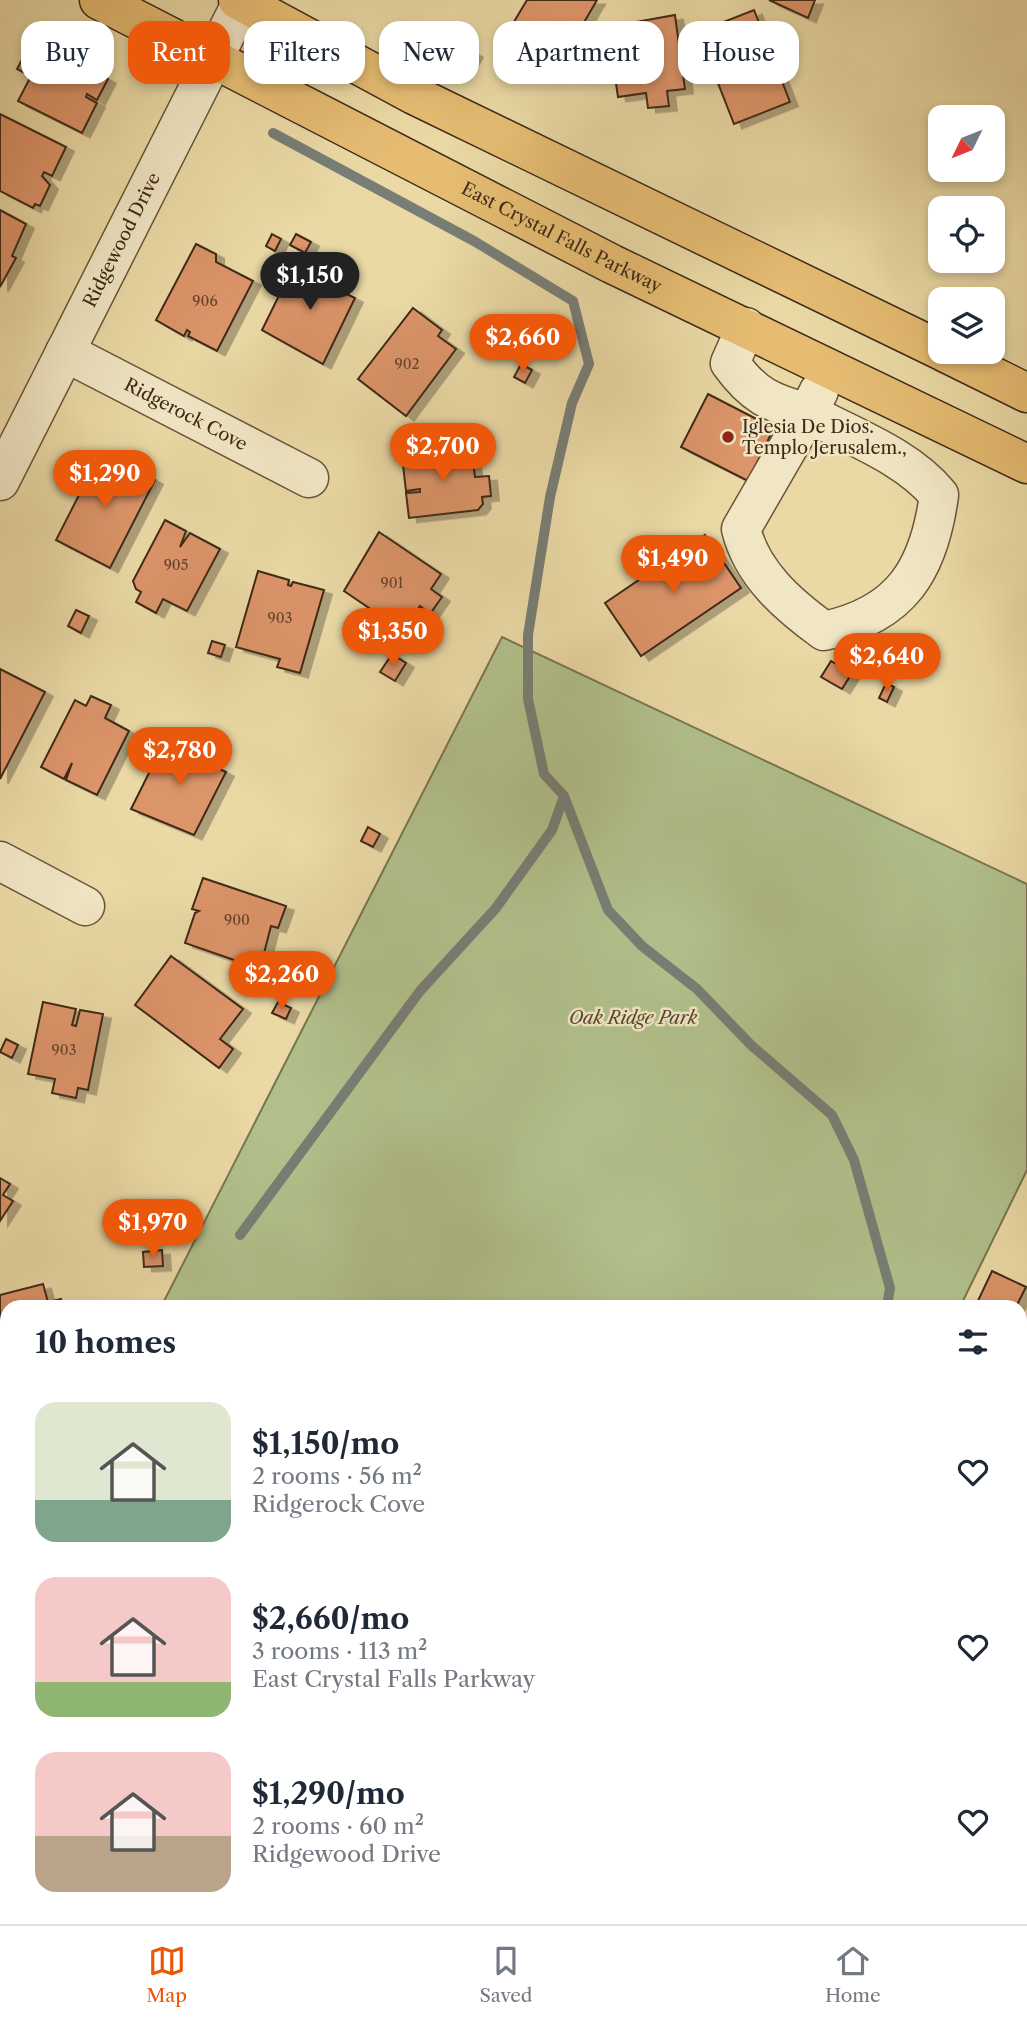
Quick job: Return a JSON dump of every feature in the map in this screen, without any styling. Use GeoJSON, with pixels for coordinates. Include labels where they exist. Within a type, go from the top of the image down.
{"type":"FeatureCollection","features":[{"type":"Feature","properties":{"kind":"main road","name":"East Crystal Falls Parkway"},"geometry":{"type":"LineString","coordinates":[[99,0],[140,21]]}},
{"type":"Feature","properties":{"kind":"main road"},"geometry":{"type":"LineString","coordinates":[[241,1],[414,95],[928,344]]}},
{"type":"Feature","properties":{"kind":"main road","name":"East Crystal Falls Parkway"},"geometry":{"type":"LineString","coordinates":[[230,67],[612,264],[831,367],[1027,464]]}},
{"type":"Feature","properties":{"kind":"main road"},"geometry":{"type":"LineString","coordinates":[[968,364],[1027,393]]}},
{"type":"Feature","properties":{"kind":"street","name":"Ridgewood Drive"},"geometry":{"type":"LineString","coordinates":[[230,25],[241,1]]}},
{"type":"Feature","properties":{"kind":"street","name":"Ridgewood Drive"},"geometry":{"type":"LineString","coordinates":[[0,481],[201,84]]}},
{"type":"Feature","properties":{"kind":"street"},"geometry":{"type":"LineString","coordinates":[[746,327],[730,363],[754,393],[783,406],[808,413],[906,466],[926,479],[939,495],[936,521],[923,563],[906,587],[875,614],[854,625],[824,631],[786,604],[746,551],[741,529],[808,413],[831,367]]}},
{"type":"Feature","properties":{"kind":"street","name":"Ridgerock Cove"},"geometry":{"type":"LineString","coordinates":[[65,352],[309,478]]}},
{"type":"Feature","properties":{"kind":"street"},"geometry":{"type":"LineString","coordinates":[[0,862],[85,906]]}},
{"type":"Feature","properties":{"kind":"green space","name":"Oak Ridge Park"},"geometry":{"type":"Polygon","coordinates":[[[502,637],[1027,884],[1027,1170],[963,1300],[165,1300],[502,637]]]}},
{"type":"Feature","properties":{"kind":"building"},"geometry":{"type":"Polygon","coordinates":[[[527,0],[597,0],[585,21],[514,21],[527,0]]]}},
{"type":"Feature","properties":{"kind":"building"},"geometry":{"type":"Polygon","coordinates":[[[769,0],[815,0],[808,18],[769,0]]]}},
{"type":"Feature","properties":{"kind":"building"},"geometry":{"type":"Polygon","coordinates":[[[754,10],[758,21],[726,21],[754,10]]]}},
{"type":"Feature","properties":{"kind":"building"},"geometry":{"type":"Polygon","coordinates":[[[675,15],[678,84],[684,84],[685,89],[667,91],[669,106],[648,108],[646,93],[618,97],[616,84],[664,84],[664,21],[642,21],[675,15]]]}},
{"type":"Feature","properties":{"kind":"building"},"geometry":{"type":"Polygon","coordinates":[[[27,84],[105,84],[97,100],[87,94],[86,97],[97,103],[82,133],[18,101],[27,84]]]}},
{"type":"Feature","properties":{"kind":"building"},"geometry":{"type":"Polygon","coordinates":[[[718,84],[783,84],[790,102],[734,124],[718,84]]]}},
{"type":"Feature","properties":{"kind":"building"},"geometry":{"type":"Polygon","coordinates":[[[0,114],[66,147],[52,176],[44,172],[42,176],[50,185],[40,206],[35,204],[33,208],[0,191],[0,114]]]}},
{"type":"Feature","properties":{"kind":"building"},"geometry":{"type":"Polygon","coordinates":[[[0,210],[26,224],[12,256],[16,258],[0,287],[0,210]]]}},
{"type":"Feature","properties":{"kind":"building"},"geometry":{"type":"Polygon","coordinates":[[[272,234],[281,239],[275,251],[266,246],[272,234]]]}},
{"type":"Feature","properties":{"kind":"building"},"geometry":{"type":"Polygon","coordinates":[[[296,234],[311,242],[305,253],[290,245],[296,234]]]}},
{"type":"Feature","properties":{"kind":"building"},"geometry":{"type":"Polygon","coordinates":[[[196,244],[216,254],[216,262],[253,281],[217,351],[188,336],[190,332],[187,330],[184,336],[156,320],[196,244]]]}},
{"type":"Feature","properties":{"kind":"building"},"geometry":{"type":"Polygon","coordinates":[[[326,266],[345,275],[338,290],[355,298],[323,364],[262,330],[293,267],[319,279],[326,266]]]}},
{"type":"Feature","properties":{"kind":"building"},"geometry":{"type":"Polygon","coordinates":[[[413,308],[442,330],[438,336],[456,349],[406,416],[358,379],[413,308]]]}},
{"type":"Feature","properties":{"kind":"building"},"geometry":{"type":"Polygon","coordinates":[[[521,364],[532,370],[525,383],[514,377],[521,364]]]}},
{"type":"Feature","properties":{"kind":"building","name":"Iglesia De Dios. Templo Jerusalem.,"},"geometry":{"type":"Polygon","coordinates":[[[708,394],[774,428],[748,481],[681,447],[708,394]]]}},
{"type":"Feature","properties":{"kind":"building"},"geometry":{"type":"Polygon","coordinates":[[[471,448],[475,477],[489,476],[491,496],[482,497],[483,504],[478,510],[409,518],[406,493],[420,492],[420,489],[406,491],[402,456],[471,448]]]}},
{"type":"Feature","properties":{"kind":"building"},"geometry":{"type":"Polygon","coordinates":[[[101,452],[155,480],[110,568],[56,540],[101,452]]]}},
{"type":"Feature","properties":{"kind":"building"},"geometry":{"type":"Polygon","coordinates":[[[165,520],[186,531],[180,547],[190,533],[220,549],[187,611],[163,599],[156,613],[136,602],[141,592],[136,589],[133,581],[165,520]]]}},
{"type":"Feature","properties":{"kind":"building"},"geometry":{"type":"Polygon","coordinates":[[[379,532],[441,574],[431,589],[442,597],[430,614],[420,606],[403,631],[344,591],[379,532]]]}},
{"type":"Feature","properties":{"kind":"building"},"geometry":{"type":"Polygon","coordinates":[[[705,535],[741,588],[641,656],[605,603],[705,535]]]}},
{"type":"Feature","properties":{"kind":"building"},"geometry":{"type":"Polygon","coordinates":[[[258,571],[289,580],[288,585],[291,586],[293,582],[324,590],[300,673],[277,667],[280,659],[236,647],[258,571]]]}},
{"type":"Feature","properties":{"kind":"building"},"geometry":{"type":"Polygon","coordinates":[[[76,610],[89,616],[81,633],[68,626],[76,610]]]}},
{"type":"Feature","properties":{"kind":"building"},"geometry":{"type":"Polygon","coordinates":[[[212,641],[225,645],[221,657],[208,653],[212,641]]]}},
{"type":"Feature","properties":{"kind":"building"},"geometry":{"type":"Polygon","coordinates":[[[392,654],[406,663],[395,681],[380,672],[392,654]]]}},
{"type":"Feature","properties":{"kind":"building"},"geometry":{"type":"Polygon","coordinates":[[[831,661],[852,673],[842,689],[821,677],[831,661]]]}},
{"type":"Feature","properties":{"kind":"building"},"geometry":{"type":"Polygon","coordinates":[[[0,669],[45,692],[0,779],[0,669]]]}},
{"type":"Feature","properties":{"kind":"building"},"geometry":{"type":"Polygon","coordinates":[[[886,683],[894,687],[887,702],[879,698],[886,683]]]}},
{"type":"Feature","properties":{"kind":"building"},"geometry":{"type":"Polygon","coordinates":[[[91,696],[111,705],[105,718],[129,731],[97,795],[66,780],[72,763],[64,779],[41,767],[75,700],[86,706],[91,696]]]}},
{"type":"Feature","properties":{"kind":"building"},"geometry":{"type":"Polygon","coordinates":[[[189,737],[208,746],[201,760],[226,772],[194,835],[131,809],[165,741],[182,750],[189,737]]]}},
{"type":"Feature","properties":{"kind":"building"},"geometry":{"type":"Polygon","coordinates":[[[368,827],[380,834],[373,847],[361,841],[368,827]]]}},
{"type":"Feature","properties":{"kind":"building"},"geometry":{"type":"Polygon","coordinates":[[[203,878],[286,906],[278,928],[271,926],[260,969],[185,943],[195,913],[199,911],[192,909],[203,878]]]}},
{"type":"Feature","properties":{"kind":"building"},"geometry":{"type":"Polygon","coordinates":[[[171,956],[243,1009],[220,1039],[233,1049],[219,1068],[135,1005],[171,956]]]}},
{"type":"Feature","properties":{"kind":"building"},"geometry":{"type":"Polygon","coordinates":[[[43,1002],[76,1009],[72,1025],[76,1026],[80,1010],[103,1014],[88,1090],[78,1088],[76,1098],[52,1093],[55,1079],[28,1074],[43,1002]]]}},
{"type":"Feature","properties":{"kind":"building"},"geometry":{"type":"Polygon","coordinates":[[[278,1002],[291,1008],[286,1019],[272,1013],[278,1002]]]}},
{"type":"Feature","properties":{"kind":"building"},"geometry":{"type":"Polygon","coordinates":[[[6,1039],[18,1045],[12,1058],[0,1052],[6,1039]]]}},
{"type":"Feature","properties":{"kind":"building"},"geometry":{"type":"Polygon","coordinates":[[[0,1178],[10,1184],[3,1195],[13,1201],[0,1221],[0,1178]]]}},
{"type":"Feature","properties":{"kind":"building"},"geometry":{"type":"Polygon","coordinates":[[[152,1218],[155,1231],[141,1234],[138,1222],[152,1218]]]}},
{"type":"Feature","properties":{"kind":"building"},"geometry":{"type":"Polygon","coordinates":[[[162,1250],[163,1266],[144,1267],[143,1252],[162,1250]]]}},
{"type":"Feature","properties":{"kind":"building"},"geometry":{"type":"Polygon","coordinates":[[[992,1271],[1026,1287],[1020,1300],[978,1300],[992,1271]]]}},
{"type":"Feature","properties":{"kind":"building"},"geometry":{"type":"Polygon","coordinates":[[[43,1284],[47,1300],[0,1300],[0,1295],[43,1284]]]}},
{"type":"Feature","properties":{"kind":"waterway"},"geometry":{"type":"LineString","coordinates":[[273,133],[474,241],[573,301],[589,364],[572,403],[550,497],[528,635],[528,699],[544,774],[564,796],[608,910],[642,946],[697,989],[751,1045],[832,1115],[854,1160],[890,1288],[888,1300]]}},
{"type":"Feature","properties":{"kind":"waterway"},"geometry":{"type":"LineString","coordinates":[[240,1235],[420,991],[496,908],[552,830],[564,796]]}},
{"type":"Feature","properties":{"kind":"place","name":"Iglesia De Dios. Templo Jerusalem.,"},"geometry":{"type":"Point","coordinates":[728,437]}}]}
